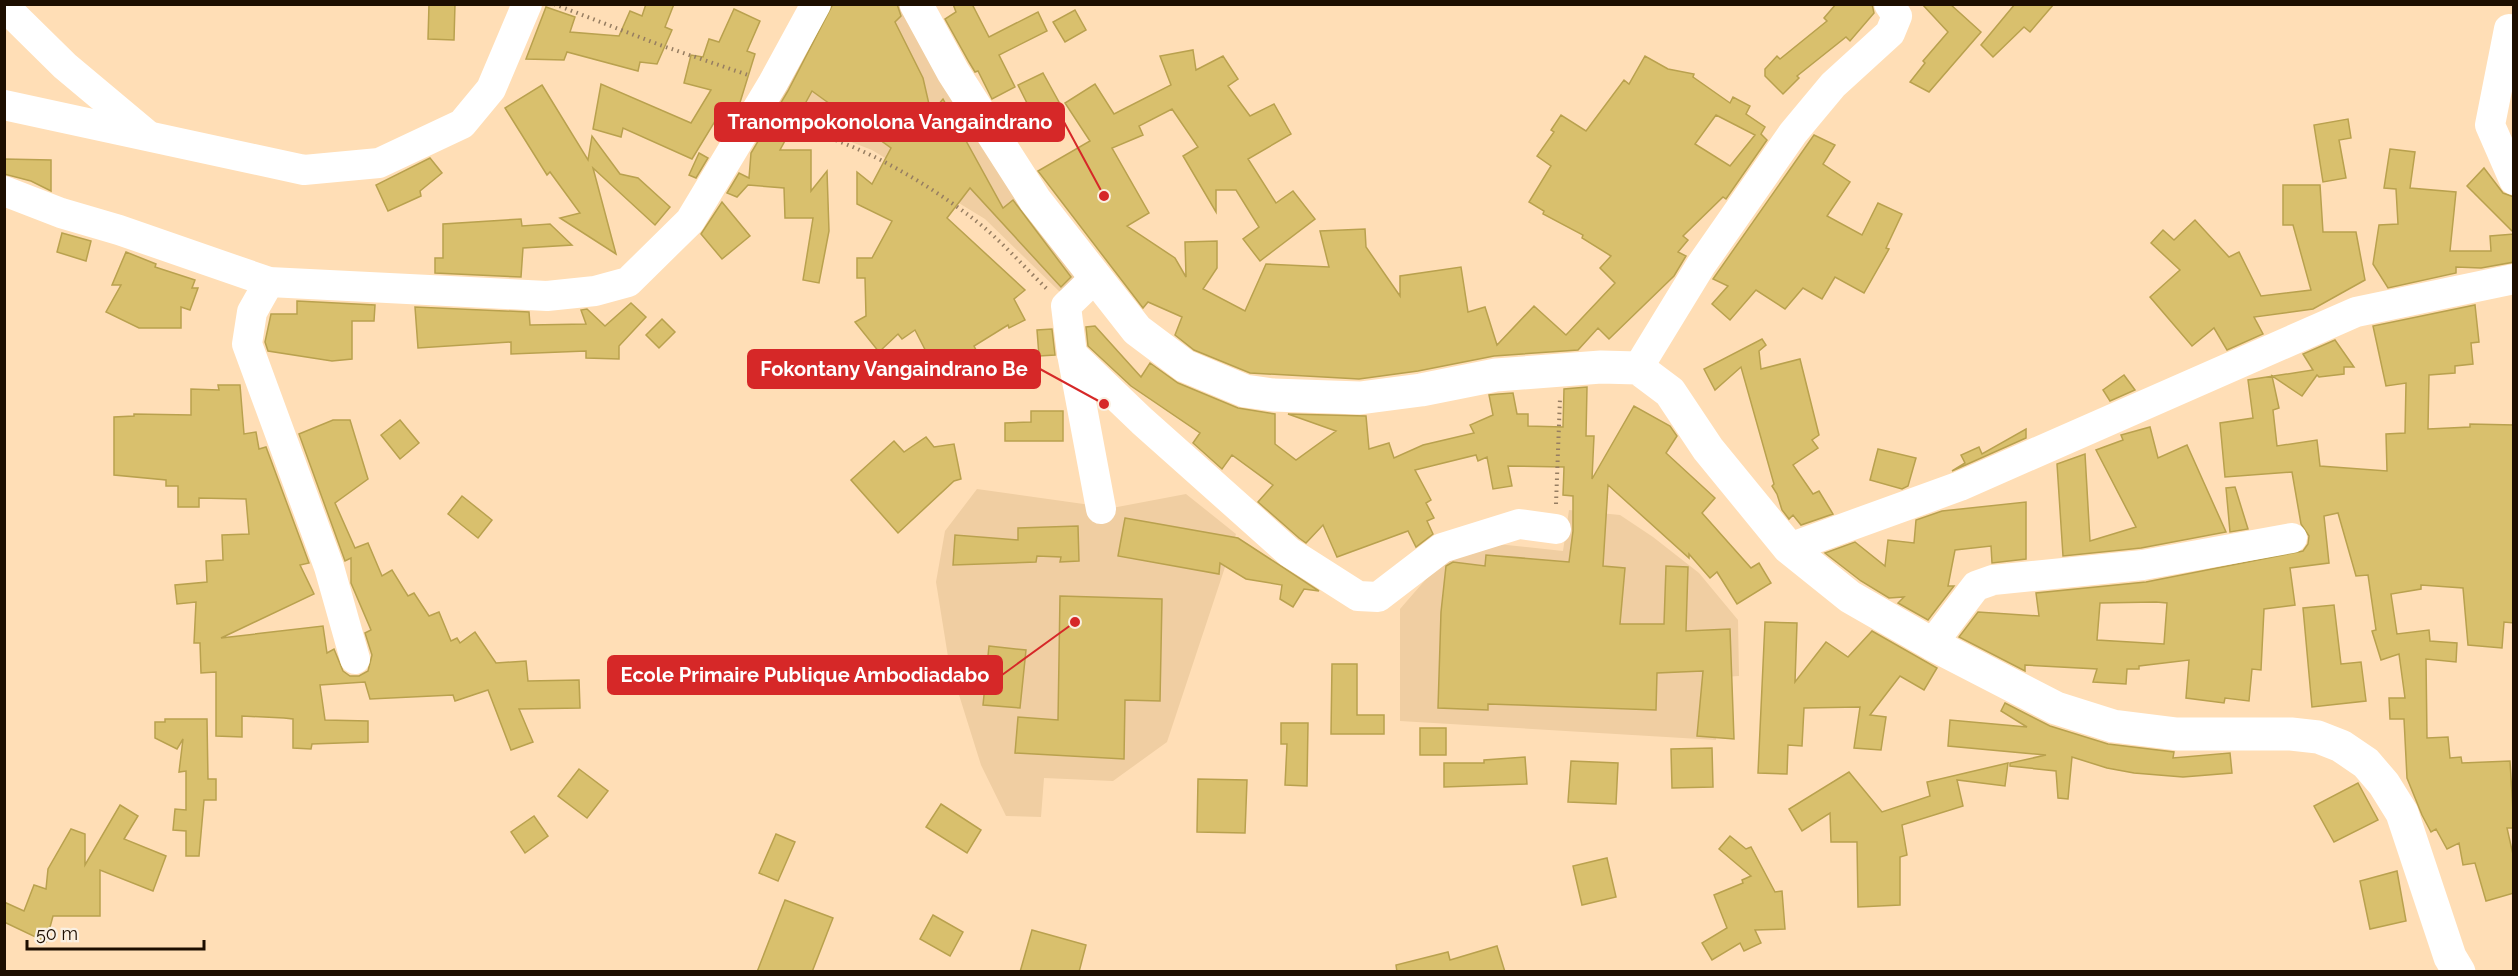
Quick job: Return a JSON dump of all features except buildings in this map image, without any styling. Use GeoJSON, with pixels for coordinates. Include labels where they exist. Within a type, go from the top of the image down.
{"type":"FeatureCollection","features":[{"type":"Feature","properties":{"kind":"main road"},"geometry":{"type":"LineString","coordinates":[[916,4],[952,72],[1035,200],[1137,330],[1185,366],[1245,391],[1273,395],[1360,398],[1421,390],[1496,375],[1638,368],[1670,392],[1708,448],[1789,548],[1850,597],[1932,644],[2056,708],[2114,726],[2177,734],[2291,734],[2318,737],[2341,746],[2366,762],[2384,784],[2402,813],[2450,957],[2459,972]]}},
{"type":"Feature","properties":{"kind":"street"},"geometry":{"type":"LineString","coordinates":[[4,105],[304,170],[379,163],[462,124],[491,89],[527,4]]}},
{"type":"Feature","properties":{"kind":"street"},"geometry":{"type":"LineString","coordinates":[[4,191],[61,213],[119,230],[269,282],[547,296],[596,291],[628,282],[690,221],[773,83],[816,4]]}},
{"type":"Feature","properties":{"kind":"street"},"geometry":{"type":"LineString","coordinates":[[4,6],[65,66],[149,136]]}},
{"type":"Feature","properties":{"kind":"street"},"geometry":{"type":"LineString","coordinates":[[1638,368],[1701,265],[1793,133],[1833,85],[1890,33],[1902,8]]}},
{"type":"Feature","properties":{"kind":"street"},"geometry":{"type":"LineString","coordinates":[[2509,29],[2490,125],[2514,180]]}},
{"type":"Feature","properties":{"kind":"street"},"geometry":{"type":"LineString","coordinates":[[1095,278],[1066,306],[1072,354],[1101,509]]}},
{"type":"Feature","properties":{"kind":"street"},"geometry":{"type":"LineString","coordinates":[[1789,548],[1960,486],[2356,312],[2514,279]]}},
{"type":"Feature","properties":{"kind":"street"},"geometry":{"type":"LineString","coordinates":[[269,282],[252,312],[247,344],[329,567],[355,659]]}},
{"type":"Feature","properties":{"kind":"street"},"geometry":{"type":"LineString","coordinates":[[1072,354],[1142,421],[1289,552],[1358,596],[1378,597],[1442,548],[1519,525],[1556,529]]}},
{"type":"Feature","properties":{"kind":"street"},"geometry":{"type":"LineString","coordinates":[[1932,644],[1976,586],[1993,580],[2143,565],[2292,538]]}},
{"type":"Feature","properties":{"kind":"path"},"geometry":{"type":"LineString","coordinates":[[554,4],[660,45],[773,83]]}},
{"type":"Feature","properties":{"kind":"path"},"geometry":{"type":"LineString","coordinates":[[750,121],[803,128],[877,157],[972,217],[1066,306]]}},
{"type":"Feature","properties":{"kind":"path"},"geometry":{"type":"LineString","coordinates":[[1556,529],[1562,370]]}},
{"type":"Feature","properties":{"kind":"shaded area"},"geometry":{"type":"Polygon","coordinates":[[[820,5],[914,5],[1086,272],[1062,294],[985,219],[872,150],[807,125],[756,117],[820,5]]]}},
{"type":"Feature","properties":{"kind":"shaded area"},"geometry":{"type":"Polygon","coordinates":[[[977,489],[1112,508],[1186,494],[1236,534],[1167,742],[1113,781],[1044,778],[1041,817],[1006,816],[981,765],[949,663],[936,582],[945,531],[977,489]]]}},
{"type":"Feature","properties":{"kind":"shaded area"},"geometry":{"type":"Polygon","coordinates":[[[1569,510],[1620,515],[1699,573],[1738,620],[1739,676],[1723,677],[1716,740],[1400,721],[1400,609],[1447,555],[1497,544],[1563,551],[1569,510]]]}},
{"type":"Feature","properties":{"kind":"place","name":"Tranompokonolona Vangaindrano"},"geometry":{"type":"Point","coordinates":[1104,196]}},
{"type":"Feature","properties":{"kind":"place","name":"Fokontany Vangaindrano Be"},"geometry":{"type":"Point","coordinates":[1104,404]}},
{"type":"Feature","properties":{"kind":"place","name":"Ecole Primaire Publique Ambodiadabo"},"geometry":{"type":"Point","coordinates":[1075,622]}}]}
